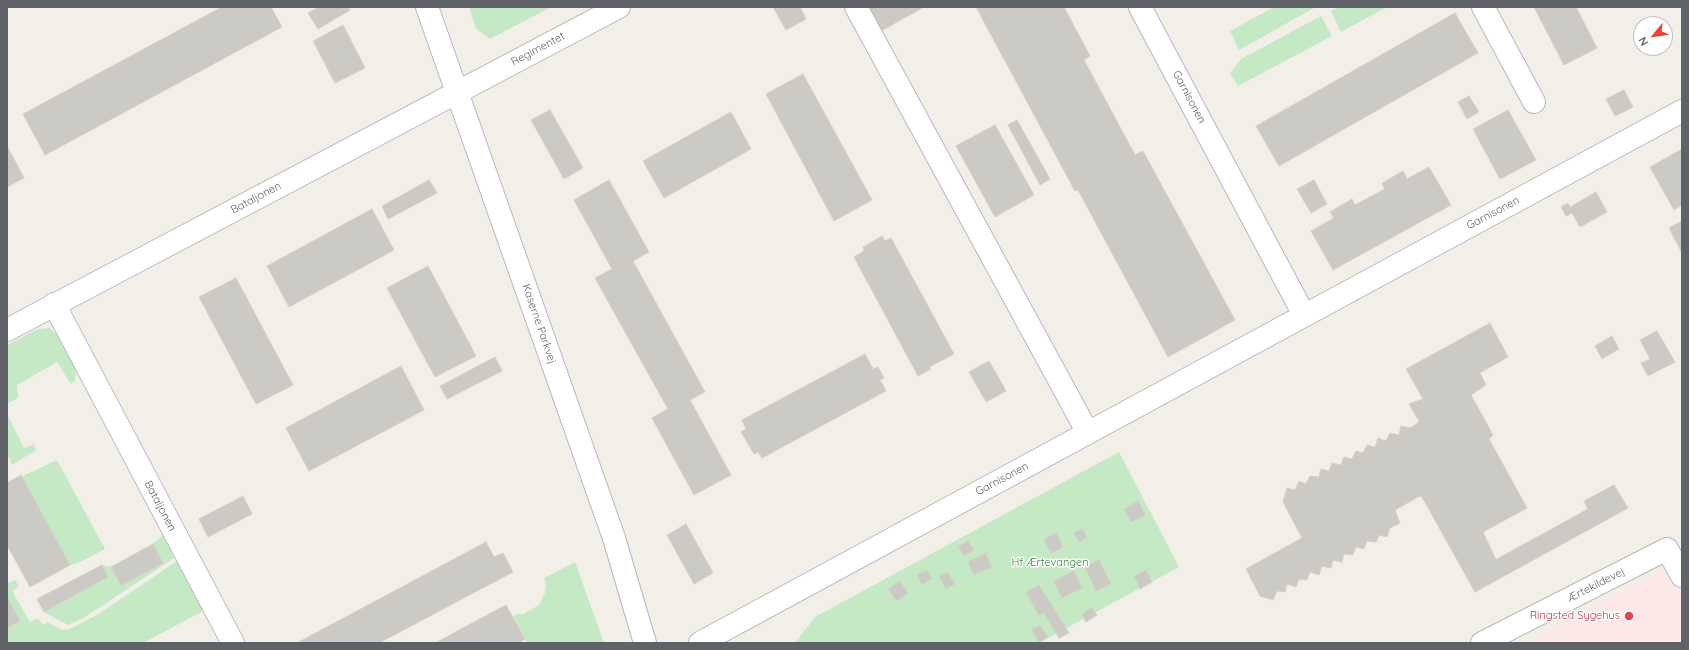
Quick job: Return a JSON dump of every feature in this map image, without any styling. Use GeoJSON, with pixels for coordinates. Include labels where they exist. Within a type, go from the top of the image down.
{"type":"FeatureCollection","features":[{"type":"Feature","properties":{"kind":"street","name":"Kaserne Parkvej"},"geometry":{"type":"LineString","coordinates":[[427,7],[614,538],[646,643]]}},
{"type":"Feature","properties":{"kind":"street","name":"Regimentet"},"geometry":{"type":"LineString","coordinates":[[458,92],[619,7]]}},
{"type":"Feature","properties":{"kind":"street"},"geometry":{"type":"LineString","coordinates":[[856,7],[1088,433]]}},
{"type":"Feature","properties":{"kind":"street","name":"Garnisonen"},"geometry":{"type":"LineString","coordinates":[[1140,7],[1304,315]]}},
{"type":"Feature","properties":{"kind":"street"},"geometry":{"type":"LineString","coordinates":[[1483,7],[1534,102]]}},
{"type":"Feature","properties":{"kind":"street","name":"Bataljonen"},"geometry":{"type":"LineString","coordinates":[[7,330],[458,92]]}},
{"type":"Feature","properties":{"kind":"street","name":"Garnisonen"},"geometry":{"type":"LineString","coordinates":[[700,643],[1682,111]]}},
{"type":"Feature","properties":{"kind":"street","name":"Bataljonen"},"geometry":{"type":"LineString","coordinates":[[54,304],[233,643]]}},
{"type":"Feature","properties":{"kind":"street","name":"Ærtekildevej"},"geometry":{"type":"LineString","coordinates":[[1482,643],[1667,548],[1682,576]]}},
{"type":"Feature","properties":{"kind":"shaded area","name":"Ringsted Sygehus"},"geometry":{"type":"Polygon","coordinates":[[[1669,566],[1682,589],[1682,643],[1525,643],[1669,566]]]}},
{"type":"Feature","properties":{"kind":"green space"},"geometry":{"type":"Polygon","coordinates":[[[469,7],[551,7],[490,39],[476,29],[469,7]]]}},
{"type":"Feature","properties":{"kind":"green space"},"geometry":{"type":"Polygon","coordinates":[[[1274,7],[1316,7],[1239,50],[1230,31],[1274,7]]]}},
{"type":"Feature","properties":{"kind":"green space"},"geometry":{"type":"Polygon","coordinates":[[[1339,7],[1387,7],[1341,32],[1331,11],[1339,7]]]}},
{"type":"Feature","properties":{"kind":"green space"},"geometry":{"type":"Polygon","coordinates":[[[1321,16],[1332,36],[1238,86],[1230,73],[1241,59],[1321,16]]]}},
{"type":"Feature","properties":{"kind":"green space"},"geometry":{"type":"Polygon","coordinates":[[[49,328],[57,334],[76,370],[75,380],[71,384],[57,362],[17,385],[18,398],[7,404],[7,345],[38,329],[49,328]]]}},
{"type":"Feature","properties":{"kind":"green space"},"geometry":{"type":"Polygon","coordinates":[[[7,414],[24,448],[34,444],[36,450],[12,465],[7,453],[7,414]]]}},
{"type":"Feature","properties":{"kind":"green space","name":"Hf Ærtevangen"},"geometry":{"type":"Polygon","coordinates":[[[1119,452],[1179,567],[1039,643],[796,642],[815,617],[1119,452]]]}},
{"type":"Feature","properties":{"kind":"green space"},"geometry":{"type":"Polygon","coordinates":[[[57,460],[105,549],[76,564],[70,565],[22,478],[25,475],[57,460]]]}},
{"type":"Feature","properties":{"kind":"green space"},"geometry":{"type":"Polygon","coordinates":[[[163,535],[174,558],[82,619],[68,625],[44,612],[108,577],[102,565],[111,567],[121,586],[163,563],[153,544],[163,535]]]}},
{"type":"Feature","properties":{"kind":"green space"},"geometry":{"type":"Polygon","coordinates":[[[177,561],[203,611],[143,643],[7,643],[7,628],[20,621],[7,596],[7,584],[15,580],[19,586],[12,591],[30,622],[38,618],[43,625],[47,622],[63,630],[70,629],[97,615],[177,561]]]}},
{"type":"Feature","properties":{"kind":"green space"},"geometry":{"type":"Polygon","coordinates":[[[575,562],[604,643],[527,643],[513,616],[520,613],[522,615],[539,605],[545,593],[546,585],[544,578],[575,562]]]}},
{"type":"Feature","properties":{"kind":"building"},"geometry":{"type":"Polygon","coordinates":[[[222,7],[271,7],[282,27],[45,155],[23,114],[222,7]]]}},
{"type":"Feature","properties":{"kind":"building"},"geometry":{"type":"Polygon","coordinates":[[[319,7],[348,7],[350,10],[318,29],[308,13],[319,7]]]}},
{"type":"Feature","properties":{"kind":"building"},"geometry":{"type":"Polygon","coordinates":[[[773,7],[800,7],[806,19],[786,30],[773,7]]]}},
{"type":"Feature","properties":{"kind":"building"},"geometry":{"type":"Polygon","coordinates":[[[868,7],[924,7],[881,31],[868,7]]]}},
{"type":"Feature","properties":{"kind":"building"},"geometry":{"type":"Polygon","coordinates":[[[976,7],[1064,7],[1090,56],[1084,60],[1135,155],[1143,151],[1235,320],[1168,357],[1078,190],[1075,191],[976,7]]]}},
{"type":"Feature","properties":{"kind":"building"},"geometry":{"type":"Polygon","coordinates":[[[1534,7],[1576,7],[1597,48],[1564,65],[1534,7]]]}},
{"type":"Feature","properties":{"kind":"building"},"geometry":{"type":"Polygon","coordinates":[[[1455,13],[1478,53],[1279,166],[1256,126],[1455,13]]]}},
{"type":"Feature","properties":{"kind":"building"},"geometry":{"type":"Polygon","coordinates":[[[343,25],[365,68],[335,83],[313,41],[343,25]]]}},
{"type":"Feature","properties":{"kind":"building"},"geometry":{"type":"Polygon","coordinates":[[[803,74],[872,200],[834,221],[766,94],[803,74]]]}},
{"type":"Feature","properties":{"kind":"building"},"geometry":{"type":"Polygon","coordinates":[[[1624,90],[1633,107],[1615,116],[1606,99],[1624,90]]]}},
{"type":"Feature","properties":{"kind":"building"},"geometry":{"type":"Polygon","coordinates":[[[1469,96],[1479,112],[1467,119],[1458,102],[1469,96]]]}},
{"type":"Feature","properties":{"kind":"building"},"geometry":{"type":"Polygon","coordinates":[[[550,110],[583,168],[564,179],[531,120],[550,110]]]}},
{"type":"Feature","properties":{"kind":"building"},"geometry":{"type":"Polygon","coordinates":[[[1508,110],[1536,160],[1500,179],[1473,129],[1508,110]]]}},
{"type":"Feature","properties":{"kind":"building"},"geometry":{"type":"Polygon","coordinates":[[[731,112],[751,149],[664,198],[643,161],[731,112]]]}},
{"type":"Feature","properties":{"kind":"building"},"geometry":{"type":"Polygon","coordinates":[[[1017,120],[1050,179],[1040,185],[1008,125],[1017,120]]]}},
{"type":"Feature","properties":{"kind":"building"},"geometry":{"type":"Polygon","coordinates":[[[995,125],[1034,195],[995,217],[956,146],[995,125]]]}},
{"type":"Feature","properties":{"kind":"building"},"geometry":{"type":"Polygon","coordinates":[[[7,146],[24,178],[7,187],[7,146]]]}},
{"type":"Feature","properties":{"kind":"building"},"geometry":{"type":"Polygon","coordinates":[[[1682,149],[1682,205],[1674,210],[1650,167],[1682,149]]]}},
{"type":"Feature","properties":{"kind":"building"},"geometry":{"type":"Polygon","coordinates":[[[1429,167],[1451,205],[1333,270],[1311,231],[1334,218],[1330,212],[1352,199],[1355,205],[1385,189],[1382,183],[1403,171],[1407,179],[1429,167]]]}},
{"type":"Feature","properties":{"kind":"building"},"geometry":{"type":"Polygon","coordinates":[[[429,180],[437,193],[388,219],[382,206],[429,180]]]}},
{"type":"Feature","properties":{"kind":"building"},"geometry":{"type":"Polygon","coordinates":[[[609,180],[649,252],[633,261],[705,392],[690,400],[731,475],[694,495],[652,418],[668,409],[595,278],[612,269],[574,200],[609,180]]]}},
{"type":"Feature","properties":{"kind":"building"},"geometry":{"type":"Polygon","coordinates":[[[1314,180],[1327,204],[1311,213],[1297,189],[1314,180]]]}},
{"type":"Feature","properties":{"kind":"building"},"geometry":{"type":"Polygon","coordinates":[[[1596,192],[1607,212],[1580,227],[1572,213],[1566,216],[1561,207],[1568,203],[1570,207],[1596,192]]]}},
{"type":"Feature","properties":{"kind":"building"},"geometry":{"type":"Polygon","coordinates":[[[372,209],[394,250],[289,307],[267,266],[372,209]]]}},
{"type":"Feature","properties":{"kind":"building"},"geometry":{"type":"Polygon","coordinates":[[[1682,221],[1682,253],[1669,228],[1682,221]]]}},
{"type":"Feature","properties":{"kind":"building"},"geometry":{"type":"Polygon","coordinates":[[[882,236],[885,241],[891,238],[954,354],[929,367],[931,369],[918,376],[854,257],[864,251],[863,247],[882,236]]]}},
{"type":"Feature","properties":{"kind":"building"},"geometry":{"type":"Polygon","coordinates":[[[428,266],[476,356],[435,377],[387,288],[428,266]]]}},
{"type":"Feature","properties":{"kind":"building"},"geometry":{"type":"Polygon","coordinates":[[[236,278],[293,385],[256,404],[199,297],[236,278]]]}},
{"type":"Feature","properties":{"kind":"building"},"geometry":{"type":"Polygon","coordinates":[[[1490,323],[1508,357],[1480,373],[1486,385],[1471,395],[1493,435],[1489,439],[1527,508],[1483,532],[1495,558],[1497,559],[1588,509],[1584,501],[1614,485],[1628,508],[1475,592],[1422,497],[1420,496],[1395,510],[1400,523],[1390,528],[1387,537],[1379,535],[1376,542],[1367,541],[1364,549],[1356,547],[1353,555],[1344,554],[1342,562],[1333,560],[1331,568],[1322,566],[1319,575],[1310,572],[1307,580],[1299,579],[1296,587],[1287,584],[1285,592],[1277,591],[1273,600],[1260,596],[1246,569],[1302,538],[1283,502],[1287,488],[1295,490],[1299,481],[1306,484],[1310,476],[1319,477],[1321,469],[1329,471],[1332,463],[1341,465],[1344,457],[1352,459],[1356,451],[1363,453],[1367,445],[1375,447],[1378,438],[1386,441],[1390,433],[1399,435],[1401,426],[1410,428],[1418,423],[1419,421],[1409,404],[1423,399],[1406,369],[1490,323]]]}},
{"type":"Feature","properties":{"kind":"building"},"geometry":{"type":"Polygon","coordinates":[[[1657,331],[1675,362],[1648,376],[1641,363],[1650,359],[1640,340],[1657,331]]]}},
{"type":"Feature","properties":{"kind":"building"},"geometry":{"type":"Polygon","coordinates":[[[1612,336],[1619,349],[1602,359],[1595,346],[1612,336]]]}},
{"type":"Feature","properties":{"kind":"building"},"geometry":{"type":"Polygon","coordinates":[[[865,354],[873,369],[878,367],[884,378],[880,380],[886,391],[762,458],[758,452],[754,454],[741,432],[746,429],[742,420],[865,354]]]}},
{"type":"Feature","properties":{"kind":"building"},"geometry":{"type":"Polygon","coordinates":[[[495,357],[502,371],[447,399],[440,386],[495,357]]]}},
{"type":"Feature","properties":{"kind":"building"},"geometry":{"type":"Polygon","coordinates":[[[989,361],[1006,391],[986,402],[969,372],[989,361]]]}},
{"type":"Feature","properties":{"kind":"building"},"geometry":{"type":"Polygon","coordinates":[[[401,366],[424,410],[309,471],[286,428],[401,366]]]}},
{"type":"Feature","properties":{"kind":"building"},"geometry":{"type":"Polygon","coordinates":[[[21,475],[70,565],[30,587],[7,545],[7,483],[21,475]]]}},
{"type":"Feature","properties":{"kind":"building"},"geometry":{"type":"Polygon","coordinates":[[[243,496],[252,514],[208,537],[199,519],[243,496]]]}},
{"type":"Feature","properties":{"kind":"building"},"geometry":{"type":"Polygon","coordinates":[[[1138,501],[1145,515],[1131,522],[1124,509],[1138,501]]]}},
{"type":"Feature","properties":{"kind":"building"},"geometry":{"type":"Polygon","coordinates":[[[686,524],[713,573],[694,584],[667,535],[686,524]]]}},
{"type":"Feature","properties":{"kind":"building"},"geometry":{"type":"Polygon","coordinates":[[[1082,529],[1087,537],[1079,542],[1074,533],[1082,529]]]}},
{"type":"Feature","properties":{"kind":"building"},"geometry":{"type":"Polygon","coordinates":[[[1056,533],[1063,547],[1051,553],[1044,539],[1056,533]]]}},
{"type":"Feature","properties":{"kind":"building"},"geometry":{"type":"Polygon","coordinates":[[[968,541],[974,550],[964,556],[958,546],[968,541]]]}},
{"type":"Feature","properties":{"kind":"building"},"geometry":{"type":"Polygon","coordinates":[[[486,542],[494,557],[503,553],[513,572],[379,643],[297,643],[486,542]]]}},
{"type":"Feature","properties":{"kind":"building"},"geometry":{"type":"Polygon","coordinates":[[[153,544],[163,563],[121,586],[111,567],[153,544]]]}},
{"type":"Feature","properties":{"kind":"building"},"geometry":{"type":"Polygon","coordinates":[[[985,553],[992,567],[974,575],[968,562],[985,553]]]}},
{"type":"Feature","properties":{"kind":"building"},"geometry":{"type":"Polygon","coordinates":[[[1099,560],[1111,584],[1096,591],[1085,567],[1099,560]]]}},
{"type":"Feature","properties":{"kind":"building"},"geometry":{"type":"Polygon","coordinates":[[[102,565],[108,577],[44,612],[37,599],[102,565]]]}},
{"type":"Feature","properties":{"kind":"building"},"geometry":{"type":"Polygon","coordinates":[[[927,570],[932,579],[922,584],[917,575],[927,570]]]}},
{"type":"Feature","properties":{"kind":"building"},"geometry":{"type":"Polygon","coordinates":[[[1146,570],[1152,582],[1140,589],[1134,576],[1146,570]]]}},
{"type":"Feature","properties":{"kind":"building"},"geometry":{"type":"Polygon","coordinates":[[[1074,571],[1082,588],[1062,598],[1054,581],[1074,571]]]}},
{"type":"Feature","properties":{"kind":"building"},"geometry":{"type":"Polygon","coordinates":[[[947,572],[955,584],[946,589],[939,576],[947,572]]]}},
{"type":"Feature","properties":{"kind":"building"},"geometry":{"type":"Polygon","coordinates":[[[900,581],[908,593],[897,601],[888,589],[900,581]]]}},
{"type":"Feature","properties":{"kind":"building"},"geometry":{"type":"Polygon","coordinates":[[[1039,585],[1069,633],[1059,638],[1044,613],[1039,615],[1026,592],[1039,585]]]}},
{"type":"Feature","properties":{"kind":"building"},"geometry":{"type":"Polygon","coordinates":[[[7,596],[20,621],[7,628],[7,596]]]}},
{"type":"Feature","properties":{"kind":"building"},"geometry":{"type":"Polygon","coordinates":[[[506,605],[525,639],[518,643],[435,643],[506,605]]]}},
{"type":"Feature","properties":{"kind":"building"},"geometry":{"type":"Polygon","coordinates":[[[1092,608],[1097,615],[1086,622],[1082,614],[1092,608]]]}},
{"type":"Feature","properties":{"kind":"building"},"geometry":{"type":"Polygon","coordinates":[[[1040,625],[1048,637],[1039,642],[1032,630],[1040,625]]]}},
{"type":"Feature","properties":{"kind":"place","name":"Ringsted Sygehus"},"geometry":{"type":"Point","coordinates":[1629,616]}}]}
